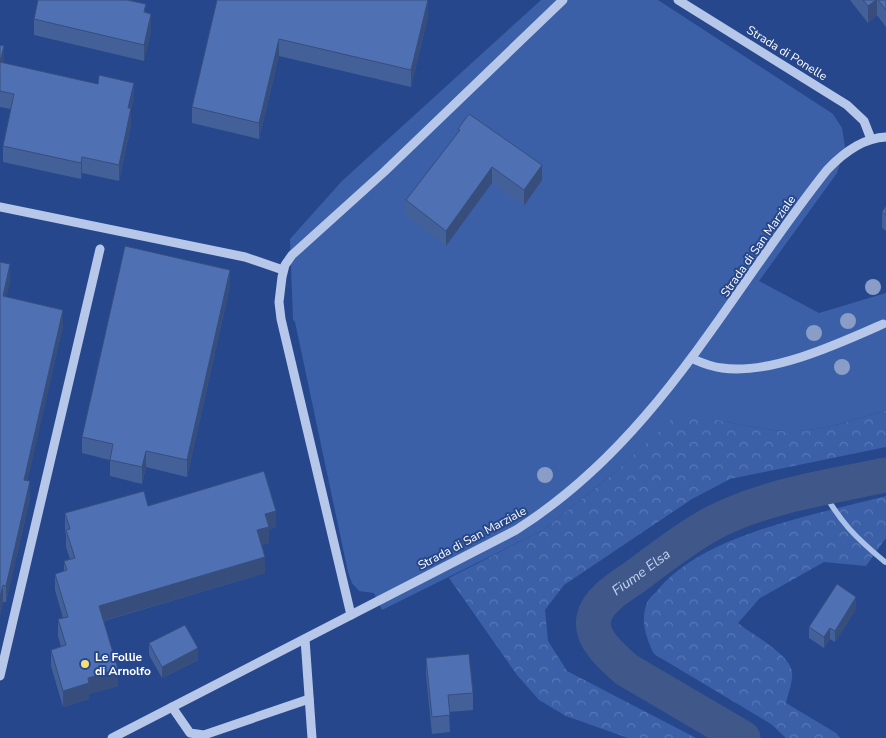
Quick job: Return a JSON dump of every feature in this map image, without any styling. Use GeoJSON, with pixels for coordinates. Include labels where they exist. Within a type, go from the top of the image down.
{"type":"FeatureCollection","features":[{"type":"Feature","properties":{"kind":"street"},"geometry":{"type":"LineString","coordinates":[[351,615],[281,319],[279,293],[283,270],[297,250],[372,183],[563,0]]}},
{"type":"Feature","properties":{"kind":"street","name":"Strada di Ponelle"},"geometry":{"type":"LineString","coordinates":[[678,0],[847,105],[864,121],[871,139]]}},
{"type":"Feature","properties":{"kind":"street","name":"Strada di San Marziale"},"geometry":{"type":"LineString","coordinates":[[112,738],[516,530],[554,505],[581,483],[623,441],[693,359],[824,174],[854,147],[871,139],[886,137]]}},
{"type":"Feature","properties":{"kind":"street"},"geometry":{"type":"LineString","coordinates":[[0,207],[245,257],[283,270]]}},
{"type":"Feature","properties":{"kind":"street"},"geometry":{"type":"LineString","coordinates":[[0,676],[100,250]]}},
{"type":"Feature","properties":{"kind":"street"},"geometry":{"type":"LineString","coordinates":[[693,359],[724,368],[766,364],[803,356],[883,324]]}},
{"type":"Feature","properties":{"kind":"street"},"geometry":{"type":"LineString","coordinates":[[305,639],[312,738]]}},
{"type":"Feature","properties":{"kind":"street"},"geometry":{"type":"LineString","coordinates":[[172,707],[187,730],[204,736],[309,699]]}},
{"type":"Feature","properties":{"kind":"green space"},"geometry":{"type":"Polygon","coordinates":[[[541,0],[658,0],[833,114],[842,128],[845,147],[837,173],[759,281],[819,313],[886,293],[886,410],[830,426],[796,431],[752,427],[679,412],[614,473],[543,530],[382,610],[374,593],[359,591],[352,583],[348,572],[295,322],[293,320],[290,239],[342,181],[541,0]]]}},
{"type":"Feature","properties":{"kind":"green space"},"geometry":{"type":"Polygon","coordinates":[[[886,410],[886,447],[730,479],[692,499],[564,585],[545,610],[548,641],[567,671],[696,738],[628,738],[566,716],[539,700],[517,675],[449,578],[543,530],[614,473],[679,411],[752,427],[796,431],[830,426],[886,410]]]}},
{"type":"Feature","properties":{"kind":"green space"},"geometry":{"type":"Polygon","coordinates":[[[886,496],[886,538],[866,566],[824,562],[760,598],[738,623],[777,651],[790,665],[792,680],[786,703],[836,733],[840,738],[786,738],[771,724],[654,654],[645,629],[645,609],[650,598],[677,571],[702,555],[731,541],[763,529],[886,496]]]}},
{"type":"Feature","properties":{"kind":"building"},"geometry":{"type":"Polygon","coordinates":[[[38,0],[127,0],[146,4],[144,12],[151,14],[144,45],[34,19],[38,0]]]}},
{"type":"Feature","properties":{"kind":"building"},"geometry":{"type":"Polygon","coordinates":[[[217,0],[428,0],[411,70],[279,39],[259,123],[192,107],[217,0]]]}},
{"type":"Feature","properties":{"kind":"building"},"geometry":{"type":"Polygon","coordinates":[[[863,0],[876,0],[868,6],[863,0]]]}},
{"type":"Feature","properties":{"kind":"building"},"geometry":{"type":"Polygon","coordinates":[[[878,0],[886,0],[886,10],[878,0]]]}},
{"type":"Feature","properties":{"kind":"building"},"geometry":{"type":"Polygon","coordinates":[[[0,45],[4,46],[0,62],[0,45]]]}},
{"type":"Feature","properties":{"kind":"building"},"geometry":{"type":"Polygon","coordinates":[[[0,62],[98,84],[99,75],[134,83],[128,108],[131,108],[119,165],[82,157],[81,163],[3,146],[14,94],[0,91],[0,62]]]}},
{"type":"Feature","properties":{"kind":"building"},"geometry":{"type":"Polygon","coordinates":[[[469,114],[542,165],[524,190],[492,167],[446,231],[406,200],[460,130],[458,129],[469,114]]]}},
{"type":"Feature","properties":{"kind":"building"},"geometry":{"type":"Polygon","coordinates":[[[886,206],[886,215],[882,212],[886,206]]]}},
{"type":"Feature","properties":{"kind":"building"},"geometry":{"type":"Polygon","coordinates":[[[125,246],[230,270],[187,460],[146,451],[142,467],[110,460],[113,444],[82,437],[125,246]]]}},
{"type":"Feature","properties":{"kind":"building"},"geometry":{"type":"Polygon","coordinates":[[[0,262],[10,264],[3,296],[63,310],[24,480],[30,481],[6,586],[3,585],[0,598],[0,262]]]}},
{"type":"Feature","properties":{"kind":"building"},"geometry":{"type":"Polygon","coordinates":[[[264,471],[276,511],[265,514],[269,527],[257,530],[265,557],[99,606],[118,669],[88,678],[89,683],[63,691],[51,650],[66,645],[58,619],[68,617],[55,574],[67,570],[64,561],[75,558],[66,530],[70,529],[65,513],[144,491],[148,506],[264,471]]]}},
{"type":"Feature","properties":{"kind":"building"},"geometry":{"type":"Polygon","coordinates":[[[837,584],[856,597],[835,631],[830,628],[824,637],[809,627],[837,584]]]}},
{"type":"Feature","properties":{"kind":"building"},"geometry":{"type":"Polygon","coordinates":[[[185,625],[198,648],[162,667],[149,643],[185,625]]]}},
{"type":"Feature","properties":{"kind":"building"},"geometry":{"type":"Polygon","coordinates":[[[469,654],[473,693],[448,695],[450,715],[432,717],[426,658],[469,654]]]}},
{"type":"Feature","properties":{"kind":"waterway","name":"Fiume Elsa"},"geometry":{"type":"LineString","coordinates":[[743,738],[627,670],[610,654],[595,633],[593,626],[596,611],[611,594],[672,549],[711,524],[731,514],[774,499],[886,475]]}},
{"type":"Feature","properties":{"kind":"waterway"},"geometry":{"type":"LineString","coordinates":[[821,488],[849,529],[885,562]]}},
{"type":"Feature","properties":{"kind":"place","name":"Le Follie di Arnolfo"},"geometry":{"type":"Point","coordinates":[85,664]}}]}
